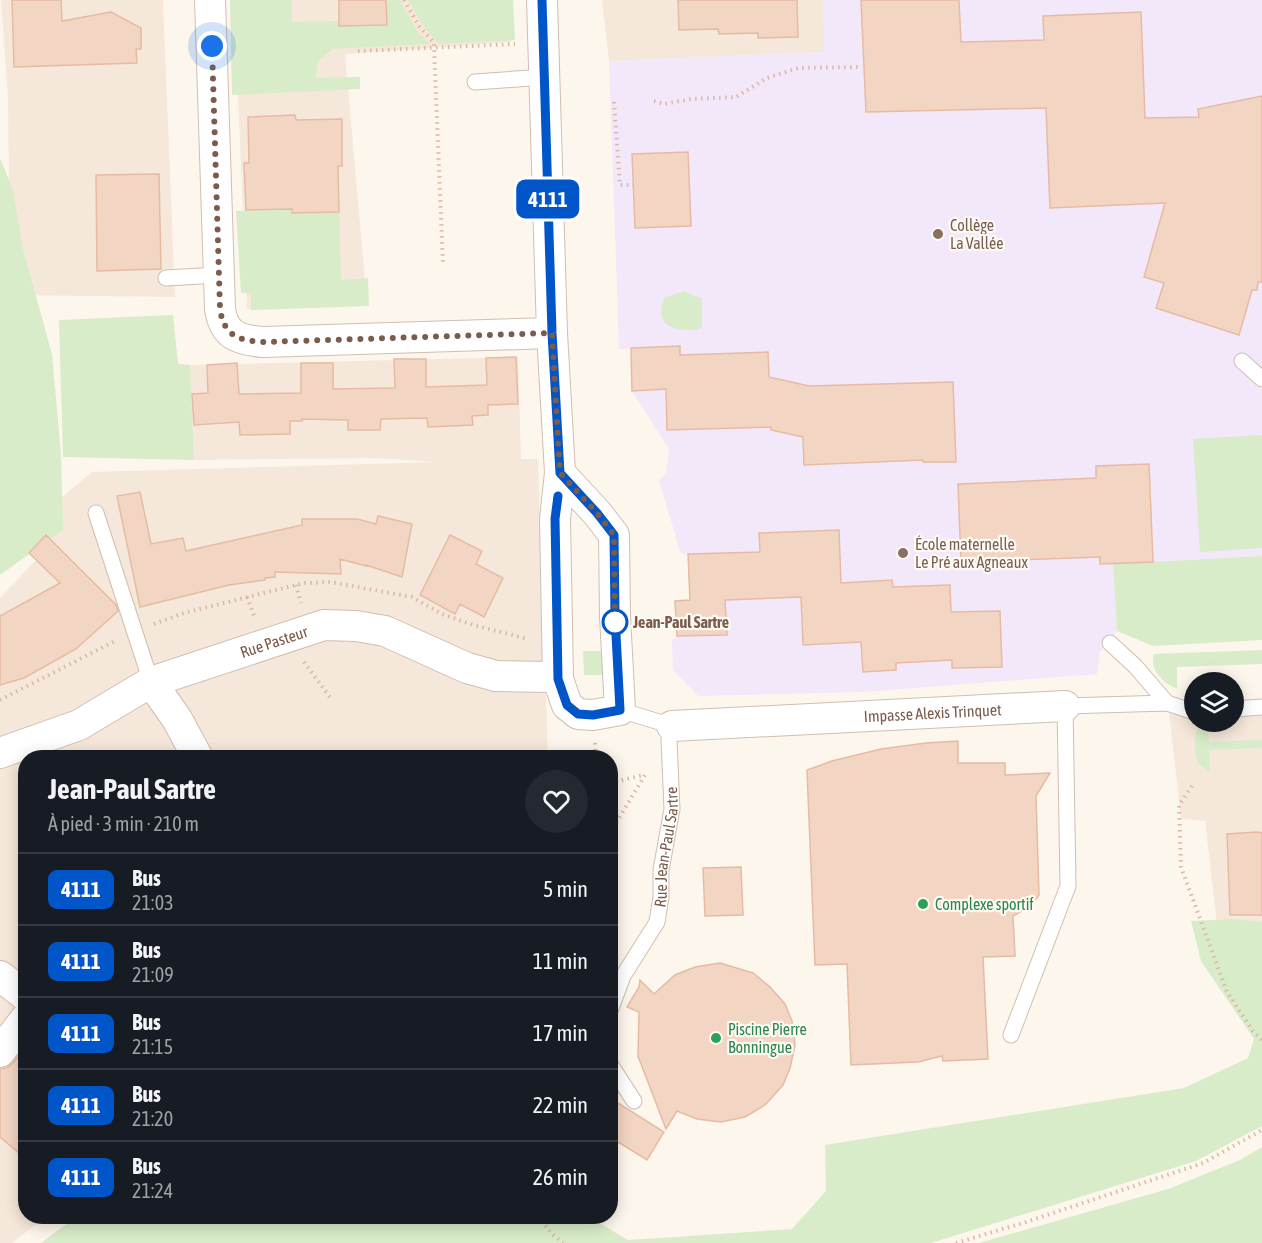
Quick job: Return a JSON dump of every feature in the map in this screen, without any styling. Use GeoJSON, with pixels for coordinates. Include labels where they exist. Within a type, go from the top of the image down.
{"type":"FeatureCollection","features":[{"type":"Feature","properties":{"kind":"street"},"geometry":{"type":"LineString","coordinates":[[210,0],[220,309],[222,321],[231,333],[246,341],[263,342],[552,333]]}},
{"type":"Feature","properties":{"kind":"street"},"geometry":{"type":"LineString","coordinates":[[542,0],[552,333],[560,473],[555,519],[558,679],[567,705],[578,714],[593,715],[620,710],[614,535],[560,473]]}},
{"type":"Feature","properties":{"kind":"street","name":"Rue Pasteur"},"geometry":{"type":"LineString","coordinates":[[0,753],[79,725],[152,682],[324,625],[356,626],[385,631],[467,668],[496,676],[558,679]]}},
{"type":"Feature","properties":{"kind":"street"},"geometry":{"type":"LineString","coordinates":[[152,682],[177,719],[194,750]]}},
{"type":"Feature","properties":{"kind":"street","name":"Impasse Alexis Trinquet"},"geometry":{"type":"LineString","coordinates":[[672,726],[1065,706]]}},
{"type":"Feature","properties":{"kind":"street"},"geometry":{"type":"LineString","coordinates":[[0,976],[18,990]]}},
{"type":"Feature","properties":{"kind":"street"},"geometry":{"type":"LineString","coordinates":[[0,1052],[18,1028]]}},
{"type":"Feature","properties":{"kind":"lane"},"geometry":{"type":"LineString","coordinates":[[475,82],[544,77]]}},
{"type":"Feature","properties":{"kind":"lane"},"geometry":{"type":"LineString","coordinates":[[166,278],[219,275]]}},
{"type":"Feature","properties":{"kind":"lane"},"geometry":{"type":"LineString","coordinates":[[1242,361],[1262,379]]}},
{"type":"Feature","properties":{"kind":"lane"},"geometry":{"type":"LineString","coordinates":[[96,513],[152,682]]}},
{"type":"Feature","properties":{"kind":"lane"},"geometry":{"type":"LineString","coordinates":[[1110,643],[1135,666],[1167,703]]}},
{"type":"Feature","properties":{"kind":"lane","name":"Impasse Alexis Trinquet"},"geometry":{"type":"LineString","coordinates":[[1065,706],[1167,703],[1184,709]]}},
{"type":"Feature","properties":{"kind":"lane"},"geometry":{"type":"LineString","coordinates":[[1011,1035],[1068,886],[1065,706]]}},
{"type":"Feature","properties":{"kind":"lane"},"geometry":{"type":"LineString","coordinates":[[1244,708],[1262,707]]}},
{"type":"Feature","properties":{"kind":"lane"},"geometry":{"type":"LineString","coordinates":[[620,710],[672,726]]}},
{"type":"Feature","properties":{"kind":"lane","name":"Rue Jean-Paul Sartre"},"geometry":{"type":"LineString","coordinates":[[618,989],[623,975],[657,921],[661,897],[661,870],[672,809],[669,740],[672,726]]}},
{"type":"Feature","properties":{"kind":"lane"},"geometry":{"type":"LineString","coordinates":[[618,1076],[634,1101]]}},
{"type":"Feature","properties":{"kind":"path"},"geometry":{"type":"LineString","coordinates":[[404,0],[419,26],[434,44],[443,265]]}},
{"type":"Feature","properties":{"kind":"path"},"geometry":{"type":"LineString","coordinates":[[358,51],[519,44]]}},
{"type":"Feature","properties":{"kind":"path"},"geometry":{"type":"LineString","coordinates":[[654,101],[664,104],[691,99],[736,97],[767,78],[798,68],[860,67]]}},
{"type":"Feature","properties":{"kind":"path"},"geometry":{"type":"LineString","coordinates":[[614,102],[620,186],[633,185]]}},
{"type":"Feature","properties":{"kind":"path"},"geometry":{"type":"LineString","coordinates":[[285,638],[332,700]]}},
{"type":"Feature","properties":{"kind":"path"},"geometry":{"type":"LineString","coordinates":[[618,781],[671,772]]}},
{"type":"Feature","properties":{"kind":"path"},"geometry":{"type":"LineString","coordinates":[[618,820],[645,775]]}},
{"type":"Feature","properties":{"kind":"path"},"geometry":{"type":"LineString","coordinates":[[1192,786],[1179,805],[1181,867],[1227,992],[1253,1031],[1262,1040]]}},
{"type":"Feature","properties":{"kind":"path"},"geometry":{"type":"LineString","coordinates":[[956,1243],[1203,1163],[1262,1130]]}},
{"type":"Feature","properties":{"kind":"path"},"geometry":{"type":"LineString","coordinates":[[544,1224],[563,1243]]}},
{"type":"Feature","properties":{"kind":"shaded area"},"geometry":{"type":"Polygon","coordinates":[[[1,0],[163,0],[175,297],[10,295],[8,98],[1,0]]]}},
{"type":"Feature","properties":{"kind":"shaded area"},"geometry":{"type":"Polygon","coordinates":[[[234,0],[510,0],[511,42],[345,54],[367,303],[247,309],[234,0]]]}},
{"type":"Feature","properties":{"kind":"shaded area"},"geometry":{"type":"Polygon","coordinates":[[[602,0],[823,0],[825,52],[609,61],[602,0]]]}},
{"type":"Feature","properties":{"kind":"shaded area"},"geometry":{"type":"Polygon","coordinates":[[[823,0],[1262,0],[1262,556],[1114,564],[1117,631],[1100,652],[1097,674],[863,692],[698,696],[673,670],[672,640],[677,636],[675,601],[689,600],[688,554],[681,554],[659,481],[666,473],[669,449],[632,391],[631,349],[619,349],[609,61],[824,52],[823,0]]]}},
{"type":"Feature","properties":{"kind":"shaded area"},"geometry":{"type":"Polygon","coordinates":[[[518,357],[521,459],[538,459],[548,750],[18,750],[18,1224],[36,1224],[12,1243],[0,1243],[0,598],[36,560],[15,537],[92,472],[436,462],[376,458],[194,460],[190,365],[518,357]]]}},
{"type":"Feature","properties":{"kind":"shaded area"},"geometry":{"type":"Polygon","coordinates":[[[1168,703],[1184,704],[1184,732],[1244,732],[1244,706],[1262,707],[1262,942],[1219,942],[1205,821],[1181,819],[1168,703]]]}},
{"type":"Feature","properties":{"kind":"green space"},"geometry":{"type":"Polygon","coordinates":[[[230,0],[291,0],[292,22],[339,21],[386,0],[400,0],[418,32],[430,44],[333,49],[318,61],[316,78],[360,77],[360,89],[232,95],[230,0]]]}},
{"type":"Feature","properties":{"kind":"green space"},"geometry":{"type":"Polygon","coordinates":[[[408,0],[513,0],[515,40],[438,44],[422,24],[408,0]]]}},
{"type":"Feature","properties":{"kind":"green space"},"geometry":{"type":"Polygon","coordinates":[[[0,158],[13,190],[23,249],[52,354],[61,454],[63,530],[0,575],[0,158]]]}},
{"type":"Feature","properties":{"kind":"green space"},"geometry":{"type":"Polygon","coordinates":[[[292,209],[292,213],[339,212],[341,280],[368,278],[369,306],[251,310],[251,293],[241,293],[236,211],[292,209]]]}},
{"type":"Feature","properties":{"kind":"green space"},"geometry":{"type":"Polygon","coordinates":[[[684,291],[702,299],[702,326],[698,330],[674,328],[664,321],[662,316],[664,298],[684,291]]]}},
{"type":"Feature","properties":{"kind":"green space"},"geometry":{"type":"Polygon","coordinates":[[[173,315],[178,364],[190,365],[194,460],[63,457],[59,320],[173,315]]]}},
{"type":"Feature","properties":{"kind":"green space"},"geometry":{"type":"Polygon","coordinates":[[[1262,435],[1262,548],[1200,552],[1193,439],[1262,435]]]}},
{"type":"Feature","properties":{"kind":"green space"},"geometry":{"type":"Polygon","coordinates":[[[1262,556],[1262,640],[1153,646],[1117,631],[1113,564],[1262,556]]]}},
{"type":"Feature","properties":{"kind":"green space"},"geometry":{"type":"Polygon","coordinates":[[[1262,650],[1262,664],[1177,667],[1177,689],[1162,680],[1155,671],[1153,660],[1154,654],[1262,650]]]}},
{"type":"Feature","properties":{"kind":"green space"},"geometry":{"type":"Polygon","coordinates":[[[583,651],[606,651],[606,675],[584,675],[583,651]]]}},
{"type":"Feature","properties":{"kind":"green space"},"geometry":{"type":"Polygon","coordinates":[[[1208,732],[1209,742],[1262,740],[1262,748],[1209,750],[1210,772],[1198,763],[1195,752],[1196,733],[1208,732]]]}},
{"type":"Feature","properties":{"kind":"green space"},"geometry":{"type":"Polygon","coordinates":[[[1232,919],[1262,922],[1262,1126],[1196,1161],[931,1243],[41,1243],[66,1224],[601,1224],[628,1240],[792,1229],[826,1191],[825,1145],[1184,1088],[1248,1058],[1254,1039],[1201,961],[1191,921],[1232,919]]]}},
{"type":"Feature","properties":{"kind":"green space"},"geometry":{"type":"Polygon","coordinates":[[[1262,1147],[1262,1243],[979,1243],[1168,1189],[1240,1160],[1262,1147]]]}},
{"type":"Feature","properties":{"kind":"building"},"geometry":{"type":"Polygon","coordinates":[[[12,0],[61,0],[62,21],[111,12],[141,28],[141,49],[136,49],[137,63],[14,67],[12,0]]]}},
{"type":"Feature","properties":{"kind":"building"},"geometry":{"type":"Polygon","coordinates":[[[339,0],[386,0],[387,25],[339,26],[339,0]]]}},
{"type":"Feature","properties":{"kind":"building"},"geometry":{"type":"Polygon","coordinates":[[[678,0],[797,0],[798,37],[758,38],[758,33],[719,34],[718,29],[679,30],[678,0]]]}},
{"type":"Feature","properties":{"kind":"building"},"geometry":{"type":"Polygon","coordinates":[[[861,0],[959,0],[961,42],[1044,40],[1043,16],[1141,12],[1145,118],[1199,117],[1198,109],[1262,96],[1262,282],[1258,282],[1257,290],[1252,290],[1239,335],[1156,308],[1164,283],[1144,277],[1165,203],[1050,208],[1046,108],[866,112],[861,0]]]}},
{"type":"Feature","properties":{"kind":"building"},"geometry":{"type":"Polygon","coordinates":[[[295,115],[296,120],[342,119],[342,166],[338,166],[339,212],[292,213],[292,209],[246,210],[244,163],[249,163],[248,117],[295,115]]]}},
{"type":"Feature","properties":{"kind":"building"},"geometry":{"type":"Polygon","coordinates":[[[688,152],[691,226],[635,228],[632,154],[688,152]]]}},
{"type":"Feature","properties":{"kind":"building"},"geometry":{"type":"Polygon","coordinates":[[[159,174],[161,269],[97,271],[96,175],[159,174]]]}},
{"type":"Feature","properties":{"kind":"building"},"geometry":{"type":"Polygon","coordinates":[[[680,346],[680,355],[768,352],[769,377],[809,386],[953,382],[956,462],[923,462],[923,460],[804,465],[803,437],[771,430],[771,427],[667,430],[666,389],[632,391],[631,348],[680,346]]]}},
{"type":"Feature","properties":{"kind":"building"},"geometry":{"type":"Polygon","coordinates":[[[516,357],[518,404],[488,405],[488,415],[472,416],[473,425],[428,427],[427,418],[381,419],[380,430],[348,430],[348,420],[302,419],[302,421],[290,421],[290,434],[240,435],[239,422],[194,425],[192,394],[208,393],[207,365],[237,363],[239,394],[301,393],[301,363],[333,363],[333,389],[395,388],[394,359],[426,359],[426,387],[487,385],[486,358],[516,357]]]}},
{"type":"Feature","properties":{"kind":"building"},"geometry":{"type":"Polygon","coordinates":[[[1149,464],[1153,562],[1100,564],[1100,557],[961,562],[958,484],[1096,478],[1096,466],[1149,464]]]}},
{"type":"Feature","properties":{"kind":"building"},"geometry":{"type":"Polygon","coordinates":[[[140,492],[151,544],[183,538],[186,551],[302,525],[302,519],[357,519],[376,524],[378,516],[412,524],[402,577],[340,559],[341,574],[275,572],[275,577],[265,578],[265,580],[229,585],[140,607],[117,496],[140,492]]]}},
{"type":"Feature","properties":{"kind":"building"},"geometry":{"type":"Polygon","coordinates":[[[839,530],[841,583],[892,580],[893,587],[950,585],[951,612],[1000,611],[1002,667],[952,668],[952,660],[896,663],[896,670],[863,672],[861,642],[803,645],[801,597],[725,600],[727,635],[677,636],[675,601],[690,600],[688,554],[760,552],[759,533],[839,530]]]}},
{"type":"Feature","properties":{"kind":"building"},"geometry":{"type":"Polygon","coordinates":[[[46,535],[116,605],[118,611],[76,649],[24,678],[0,685],[0,616],[60,583],[29,553],[46,535]]]}},
{"type":"Feature","properties":{"kind":"building"},"geometry":{"type":"Polygon","coordinates":[[[450,535],[482,551],[476,564],[503,578],[484,617],[460,604],[455,614],[420,595],[450,535]]]}},
{"type":"Feature","properties":{"kind":"building","name":"Complexe sportif"},"geometry":{"type":"Polygon","coordinates":[[[958,741],[958,763],[1005,763],[1005,775],[1050,773],[1036,796],[1039,895],[1032,905],[1013,916],[1015,956],[983,957],[988,1059],[943,1061],[942,1056],[918,1062],[851,1065],[847,964],[815,965],[807,770],[832,761],[881,749],[958,741]]]}},
{"type":"Feature","properties":{"kind":"building"},"geometry":{"type":"Polygon","coordinates":[[[1262,833],[1262,915],[1230,915],[1227,834],[1262,833]]]}},
{"type":"Feature","properties":{"kind":"building"},"geometry":{"type":"Polygon","coordinates":[[[741,867],[743,915],[705,916],[703,868],[741,867]]]}},
{"type":"Feature","properties":{"kind":"building","name":"Piscine Pierre Bonningue"},"geometry":{"type":"Polygon","coordinates":[[[720,963],[753,973],[785,1004],[792,1021],[795,1045],[790,1068],[783,1085],[765,1105],[745,1117],[721,1122],[697,1119],[677,1111],[666,1129],[638,1056],[639,1012],[627,1007],[639,987],[640,980],[654,994],[675,975],[695,967],[720,963]]]}},
{"type":"Feature","properties":{"kind":"building"},"geometry":{"type":"Polygon","coordinates":[[[18,1057],[18,1152],[0,1137],[0,1069],[7,1068],[18,1057]]]}},
{"type":"Feature","properties":{"kind":"building"},"geometry":{"type":"Polygon","coordinates":[[[618,1103],[664,1132],[647,1160],[618,1142],[618,1103]]]}},
{"type":"Feature","properties":{"kind":"bus line","name":"4111"},"geometry":{"type":"LineString","coordinates":[[542,0],[552,333],[560,473],[614,535],[620,710],[593,715],[578,714],[567,705],[558,679],[555,519],[558,496]]}},
{"type":"Feature","properties":{"kind":"place","name":"Collège La Vallée"},"geometry":{"type":"Point","coordinates":[938,234]}},
{"type":"Feature","properties":{"kind":"place","name":"École maternelle Le Pré aux Agneaux"},"geometry":{"type":"Point","coordinates":[903,553]}},
{"type":"Feature","properties":{"kind":"place","name":"Jean-Paul Sartre"},"geometry":{"type":"Point","coordinates":[615,622]}},
{"type":"Feature","properties":{"kind":"place","name":"Complexe sportif"},"geometry":{"type":"Point","coordinates":[923,904]}},
{"type":"Feature","properties":{"kind":"place","name":"Piscine Pierre Bonningue"},"geometry":{"type":"Point","coordinates":[716,1038]}},
{"type":"Feature","properties":{"kind":"route"},"geometry":{"type":"LineString","coordinates":[[212,46],[220,309],[222,321],[226,327],[238,338],[263,342],[552,333],[560,473],[614,535],[615,622]]}}]}
